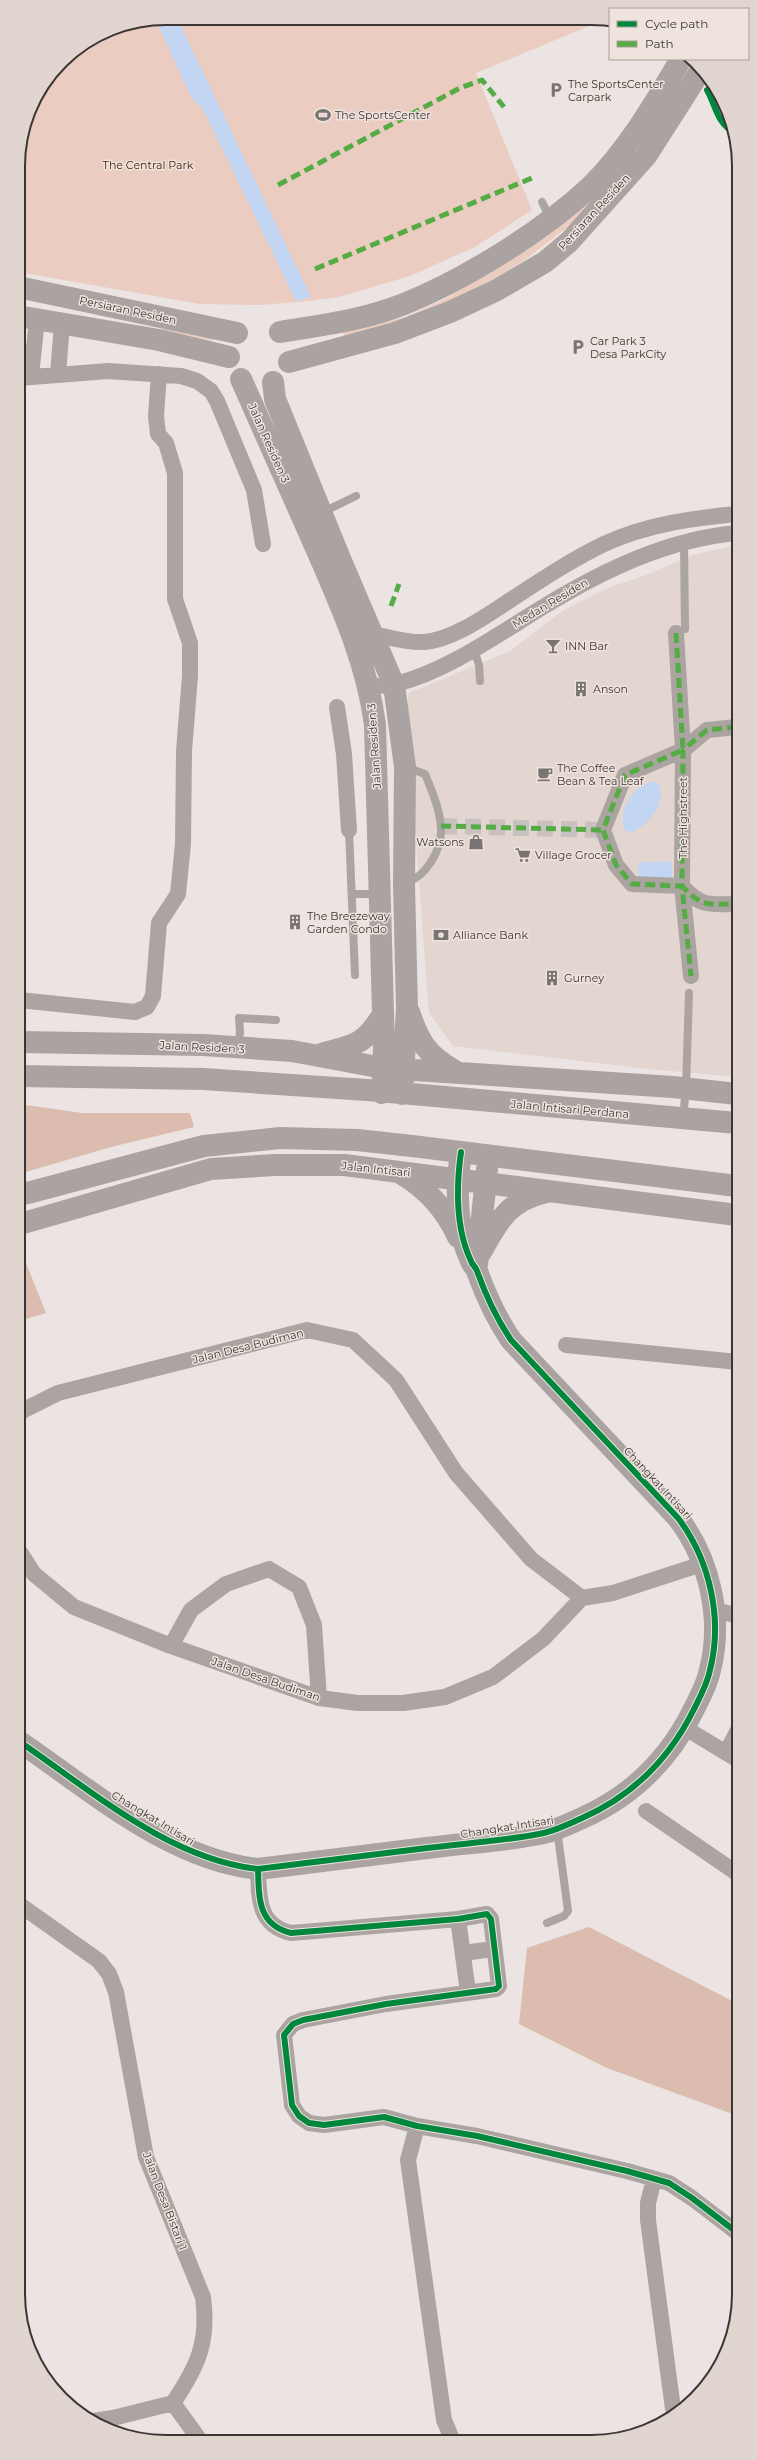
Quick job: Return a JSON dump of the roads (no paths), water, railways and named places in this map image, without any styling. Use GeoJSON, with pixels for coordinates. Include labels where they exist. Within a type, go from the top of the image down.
{"type":"FeatureCollection","features":[{"type":"Feature","properties":{"kind":"street","name":"Persiaran Residen"},"geometry":{"type":"LineString","coordinates":[[25,288],[258,328],[337,323],[403,304],[489,261],[546,210],[590,186],[620,150],[656,102],[680,60]]}},
{"type":"Feature","properties":{"kind":"street","name":"Persiaran Residen"},"geometry":{"type":"LineString","coordinates":[[289,362],[395,333],[450,312],[495,291],[545,262],[569,242],[646,156],[698,74]]}},
{"type":"Feature","properties":{"kind":"street"},"geometry":{"type":"LineString","coordinates":[[229,357],[159,340],[28,318],[25,377],[108,371],[181,376],[197,381],[211,391],[214,396],[254,490],[263,544]]}},
{"type":"Feature","properties":{"kind":"street"},"geometry":{"type":"LineString","coordinates":[[58,374],[62,324]]}},
{"type":"Feature","properties":{"kind":"street"},"geometry":{"type":"LineString","coordinates":[[258,328],[288,345],[289,362],[280,377],[273,382],[256,385],[241,379],[230,365],[229,348],[258,328]]}},
{"type":"Feature","properties":{"kind":"street"},"geometry":{"type":"LineString","coordinates":[[25,1001],[136,1012],[147,1007],[152,996],[159,924],[178,894],[183,844],[184,751],[190,676],[190,643],[176,599],[175,473],[166,443],[158,434],[156,416],[159,374]]}},
{"type":"Feature","properties":{"kind":"street","name":"Jalan Residen 3"},"geometry":{"type":"LineString","coordinates":[[241,379],[346,618],[369,686],[375,725],[382,1016],[394,1068]]}},
{"type":"Feature","properties":{"kind":"street","name":"Jalan Residen 3"},"geometry":{"type":"LineString","coordinates":[[273,382],[275,399],[321,513],[394,684],[405,767],[404,884],[407,1008],[394,1068],[392,1093]]}},
{"type":"Feature","properties":{"kind":"street","name":"Medan Residen"},"geometry":{"type":"LineString","coordinates":[[373,634],[423,642],[440,639],[476,622],[569,562],[605,544],[632,533],[674,523],[732,515]]}},
{"type":"Feature","properties":{"kind":"street","name":"Medan Residen"},"geometry":{"type":"LineString","coordinates":[[369,686],[394,684],[474,650],[598,575],[684,543],[732,534]]}},
{"type":"Feature","properties":{"kind":"street","name":"The Highstreet"},"geometry":{"type":"LineString","coordinates":[[681,631],[683,750],[682,886],[691,976]]}},
{"type":"Feature","properties":{"kind":"street"},"geometry":{"type":"LineString","coordinates":[[337,707],[344,754],[349,830]]}},
{"type":"Feature","properties":{"kind":"street"},"geometry":{"type":"LineString","coordinates":[[732,728],[707,730],[683,750],[625,776],[603,830],[616,865],[632,884],[682,886],[693,899],[704,904],[732,904]]}},
{"type":"Feature","properties":{"kind":"street"},"geometry":{"type":"LineString","coordinates":[[407,1008],[419,1039],[427,1051],[438,1061],[456,1072]]}},
{"type":"Feature","properties":{"kind":"street"},"geometry":{"type":"LineString","coordinates":[[316,1055],[357,1044],[371,1033],[382,1016]]}},
{"type":"Feature","properties":{"kind":"street","name":"Jalan Residen 3"},"geometry":{"type":"LineString","coordinates":[[25,1042],[203,1045],[292,1052],[394,1068]]}},
{"type":"Feature","properties":{"kind":"street"},"geometry":{"type":"LineString","coordinates":[[394,1068],[732,1093]]}},
{"type":"Feature","properties":{"kind":"street"},"geometry":{"type":"LineString","coordinates":[[25,1076],[203,1079],[392,1093]]}},
{"type":"Feature","properties":{"kind":"street","name":"Jalan Intisari Perdana"},"geometry":{"type":"LineString","coordinates":[[392,1093],[732,1123]]}},
{"type":"Feature","properties":{"kind":"street"},"geometry":{"type":"LineString","coordinates":[[25,1194],[204,1146],[232,1141],[280,1138],[357,1140],[732,1185]]}},
{"type":"Feature","properties":{"kind":"street","name":"Changkat Intisari"},"geometry":{"type":"LineString","coordinates":[[25,1745],[119,1811],[185,1850],[233,1866],[258,1869],[512,1838],[557,1829],[618,1800],[639,1784],[661,1762],[685,1728],[707,1683],[717,1632],[716,1610],[702,1564],[687,1530],[678,1518],[511,1340],[495,1317],[475,1262],[460,1227],[458,1179],[461,1152]]}},
{"type":"Feature","properties":{"kind":"street","name":"Changkat Intisari"},"geometry":{"type":"LineString","coordinates":[[475,1262],[488,1155]]}},
{"type":"Feature","properties":{"kind":"street","name":"Jalan Intisari"},"geometry":{"type":"LineString","coordinates":[[25,1223],[211,1169],[275,1165],[344,1165],[553,1190],[644,1204],[732,1214]]}},
{"type":"Feature","properties":{"kind":"street"},"geometry":{"type":"LineString","coordinates":[[398,1171],[422,1186],[440,1207],[475,1262],[495,1226],[515,1204],[528,1196],[553,1190]]}},
{"type":"Feature","properties":{"kind":"street","name":"Jalan Desa Budiman"},"geometry":{"type":"LineString","coordinates":[[25,1410],[58,1393],[307,1330],[353,1340],[396,1380],[456,1473],[531,1559],[582,1598],[543,1639],[493,1677],[445,1697],[403,1703],[358,1703],[319,1698],[172,1646],[74,1607],[34,1574],[25,1560]]}},
{"type":"Feature","properties":{"kind":"street"},"geometry":{"type":"LineString","coordinates":[[566,1345],[732,1361]]}},
{"type":"Feature","properties":{"kind":"street"},"geometry":{"type":"LineString","coordinates":[[582,1598],[613,1593],[702,1564]]}},
{"type":"Feature","properties":{"kind":"street"},"geometry":{"type":"LineString","coordinates":[[172,1646],[190,1610],[226,1584],[269,1569],[300,1587],[314,1625],[319,1698]]}},
{"type":"Feature","properties":{"kind":"street"},"geometry":{"type":"LineString","coordinates":[[716,1610],[732,1614]]}},
{"type":"Feature","properties":{"kind":"street"},"geometry":{"type":"LineString","coordinates":[[685,1728],[732,1756]]}},
{"type":"Feature","properties":{"kind":"street"},"geometry":{"type":"LineString","coordinates":[[646,1811],[732,1870]]}},
{"type":"Feature","properties":{"kind":"street"},"geometry":{"type":"LineString","coordinates":[[258,1869],[261,1907],[268,1921],[278,1930],[291,1933],[489,1916],[499,1986],[496,1989],[386,2004],[303,2020],[293,2024],[284,2035],[292,2104],[299,2116],[309,2124],[324,2125],[384,2117],[417,2126],[477,2136],[654,2179],[669,2183],[692,2198],[732,2229]]}},
{"type":"Feature","properties":{"kind":"street","name":"Jalan Desa Bistari 1"},"geometry":{"type":"LineString","coordinates":[[25,1909],[99,1961],[109,1974],[116,1992],[146,2157],[203,2296],[206,2321],[202,2348],[188,2380],[172,2403]]}},
{"type":"Feature","properties":{"kind":"street"},"geometry":{"type":"LineString","coordinates":[[458,1919],[468,1992]]}},
{"type":"Feature","properties":{"kind":"street"},"geometry":{"type":"LineString","coordinates":[[463,1953],[493,1949]]}},
{"type":"Feature","properties":{"kind":"street"},"geometry":{"type":"LineString","coordinates":[[417,2126],[410,2144],[408,2166],[444,2420],[450,2435]]}},
{"type":"Feature","properties":{"kind":"street"},"geometry":{"type":"LineString","coordinates":[[654,2179],[648,2203],[648,2220],[673,2409]]}},
{"type":"Feature","properties":{"kind":"street"},"geometry":{"type":"LineString","coordinates":[[103,2419],[172,2403],[196,2435]]}},
{"type":"Feature","properties":{"kind":"lane"},"geometry":{"type":"LineString","coordinates":[[321,513],[356,496]]}},
{"type":"Feature","properties":{"kind":"lane"},"geometry":{"type":"LineString","coordinates":[[681,631],[684,543]]}},
{"type":"Feature","properties":{"kind":"lane"},"geometry":{"type":"LineString","coordinates":[[474,650],[479,665],[480,681]]}},
{"type":"Feature","properties":{"kind":"lane"},"geometry":{"type":"LineString","coordinates":[[404,884],[417,880],[434,859],[442,829],[434,797],[425,774],[405,767]]}},
{"type":"Feature","properties":{"kind":"lane"},"geometry":{"type":"LineString","coordinates":[[349,830],[355,975]]}},
{"type":"Feature","properties":{"kind":"lane"},"geometry":{"type":"LineString","coordinates":[[352,894],[380,894]]}},
{"type":"Feature","properties":{"kind":"lane"},"geometry":{"type":"LineString","coordinates":[[683,1118],[686,1088],[689,993]]}},
{"type":"Feature","properties":{"kind":"lane"},"geometry":{"type":"LineString","coordinates":[[237,1048],[240,1032],[239,1018],[276,1020]]}},
{"type":"Feature","properties":{"kind":"lane"},"geometry":{"type":"LineString","coordinates":[[547,1923],[564,1916],[568,1911],[557,1829]]}},
{"type":"Feature","properties":{"kind":"water"},"geometry":{"type":"Polygon","coordinates":[[[158,25],[180,25],[311,297],[296,301],[203,109],[191,97],[158,25]]]}},
{"type":"Feature","properties":{"kind":"water"},"geometry":{"type":"Polygon","coordinates":[[[656,781],[660,789],[661,796],[656,811],[651,818],[639,828],[632,832],[624,830],[623,814],[630,799],[641,787],[656,781]]]}},
{"type":"Feature","properties":{"kind":"water"},"geometry":{"type":"Polygon","coordinates":[[[671,861],[672,877],[639,879],[638,863],[671,861]]]}},
{"type":"Feature","properties":{"kind":"tunnel"},"geometry":{"type":"LineString","coordinates":[[441,826],[603,830]]}},
{"type":"Feature","properties":{"kind":"place","name":"The SportsCenter Carpark"},"geometry":{"type":"Point","coordinates":[556,90]}},
{"type":"Feature","properties":{"kind":"place","name":"The SportsCenter"},"geometry":{"type":"Point","coordinates":[323,115]}},
{"type":"Feature","properties":{"kind":"place","name":"Car Park 3 Desa ParkCity"},"geometry":{"type":"Point","coordinates":[578,347]}},
{"type":"Feature","properties":{"kind":"place","name":"INN Bar"},"geometry":{"type":"Point","coordinates":[553,646]}},
{"type":"Feature","properties":{"kind":"place","name":"Anson"},"geometry":{"type":"Point","coordinates":[581,689]}},
{"type":"Feature","properties":{"kind":"place","name":"The Coffee Bean & Tea Leaf"},"geometry":{"type":"Point","coordinates":[545,774]}},
{"type":"Feature","properties":{"kind":"place","name":"Watsons"},"geometry":{"type":"Point","coordinates":[476,842]}},
{"type":"Feature","properties":{"kind":"place","name":"Village Grocer"},"geometry":{"type":"Point","coordinates":[523,855]}},
{"type":"Feature","properties":{"kind":"place","name":"The Breezeway Garden Condo"},"geometry":{"type":"Point","coordinates":[295,922]}},
{"type":"Feature","properties":{"kind":"place","name":"Alliance Bank"},"geometry":{"type":"Point","coordinates":[441,935]}},
{"type":"Feature","properties":{"kind":"place","name":"Gurney"},"geometry":{"type":"Point","coordinates":[552,978]}},
{"type":"Feature","properties":{"kind":"park label","name":"The Central Park"},"geometry":{"type":"Point","coordinates":[148,165]}}]}
